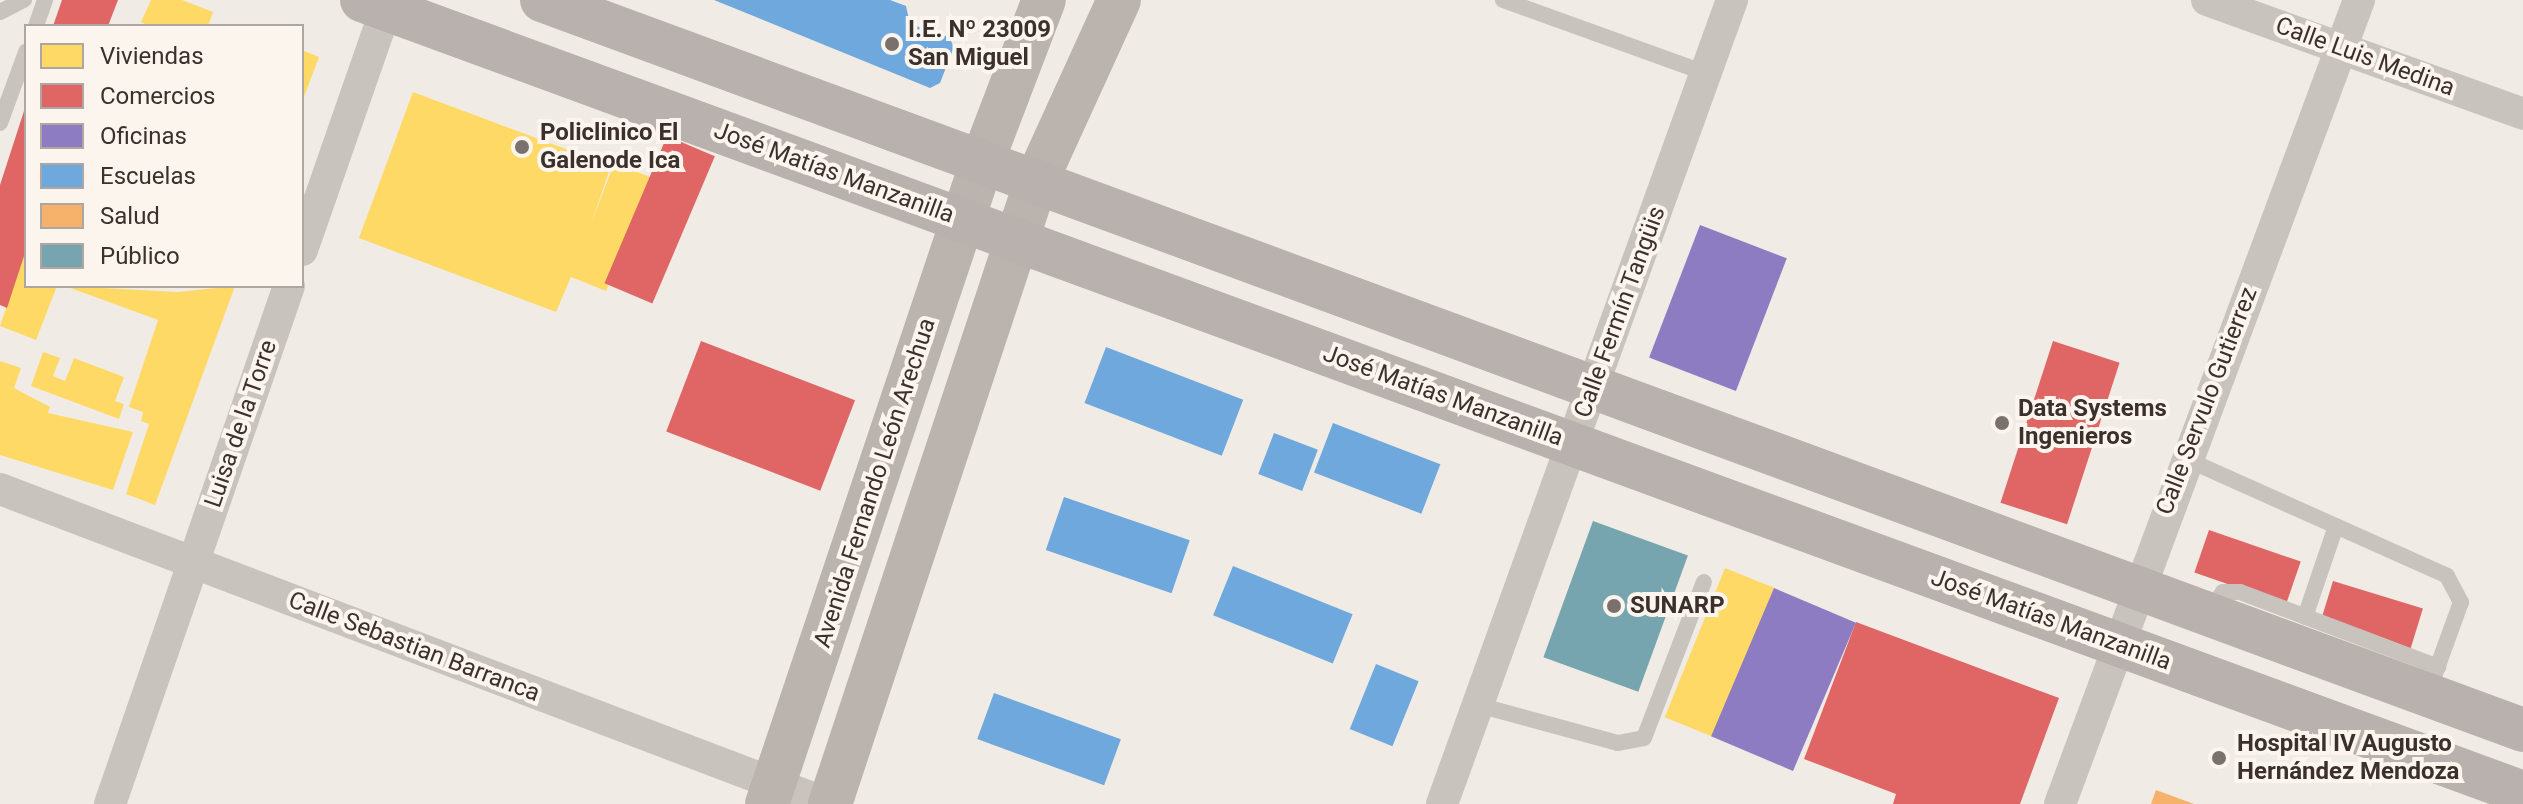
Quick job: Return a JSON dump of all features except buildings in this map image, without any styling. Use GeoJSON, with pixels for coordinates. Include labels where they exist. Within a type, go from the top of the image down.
{"type":"FeatureCollection","features":[{"type":"Feature","properties":{"kind":"main road"},"geometry":{"type":"LineString","coordinates":[[542,0],[2209,614],[2432,681],[2523,730]]}},
{"type":"Feature","properties":{"kind":"main road","name":"Avenida Fernando León Arechua"},"geometry":{"type":"LineString","coordinates":[[771,794],[982,162],[1044,0]]}},
{"type":"Feature","properties":{"kind":"main road"},"geometry":{"type":"LineString","coordinates":[[829,804],[1036,182],[1119,0]]}},
{"type":"Feature","properties":{"kind":"main road","name":"José Matías Manzanilla"},"geometry":{"type":"LineString","coordinates":[[379,3],[2523,793]]}},
{"type":"Feature","properties":{"kind":"street","name":"Calle Fermín Tangüis"},"geometry":{"type":"LineString","coordinates":[[1442,804],[1732,0]]}},
{"type":"Feature","properties":{"kind":"street","name":"Calle Luis Medina"},"geometry":{"type":"LineString","coordinates":[[2207,0],[2523,114]]}},
{"type":"Feature","properties":{"kind":"street","name":"Calle Servulo Gutierrez"},"geometry":{"type":"LineString","coordinates":[[2060,804],[2136,587],[2359,0]]}},
{"type":"Feature","properties":{"kind":"street"},"geometry":{"type":"LineString","coordinates":[[304,244],[379,3]]}},
{"type":"Feature","properties":{"kind":"street","name":"Luisa de la Torre"},"geometry":{"type":"LineString","coordinates":[[110,804],[288,288]]}},
{"type":"Feature","properties":{"kind":"street","name":"Calle Sebastian Barranca"},"geometry":{"type":"LineString","coordinates":[[0,489],[771,794],[829,804]]}},
{"type":"Feature","properties":{"kind":"lane"},"geometry":{"type":"LineString","coordinates":[[0,12],[24,0]]}},
{"type":"Feature","properties":{"kind":"lane"},"geometry":{"type":"LineString","coordinates":[[37,24],[45,0]]}},
{"type":"Feature","properties":{"kind":"lane"},"geometry":{"type":"LineString","coordinates":[[1503,0],[1706,73]]}},
{"type":"Feature","properties":{"kind":"lane"},"geometry":{"type":"LineString","coordinates":[[2,113],[24,57]]}},
{"type":"Feature","properties":{"kind":"lane"},"geometry":{"type":"LineString","coordinates":[[2186,459],[2447,576],[2457,588],[2461,602],[2432,681],[2305,617],[2231,591],[2218,597],[2209,614]]}},
{"type":"Feature","properties":{"kind":"lane"},"geometry":{"type":"LineString","coordinates":[[2305,617],[2336,526]]}},
{"type":"Feature","properties":{"kind":"lane"},"geometry":{"type":"LineString","coordinates":[[1478,705],[1618,743],[1644,738],[1704,582]]}},
{"type":"Feature","properties":{"kind":"place","name":"I.E. Nº 23009 San Miguel"},"geometry":{"type":"Point","coordinates":[892,44]}},
{"type":"Feature","properties":{"kind":"place","name":"Policlinico El Galenode Ica"},"geometry":{"type":"Point","coordinates":[522,147]}},
{"type":"Feature","properties":{"kind":"place","name":"Data Systems Ingenieros"},"geometry":{"type":"Point","coordinates":[2002,423]}},
{"type":"Feature","properties":{"kind":"place","name":"SUNARP"},"geometry":{"type":"Point","coordinates":[1614,606]}},
{"type":"Feature","properties":{"kind":"place","name":"Hospital IV Augusto Hernández Mendoza"},"geometry":{"type":"Point","coordinates":[2219,758]}}]}
